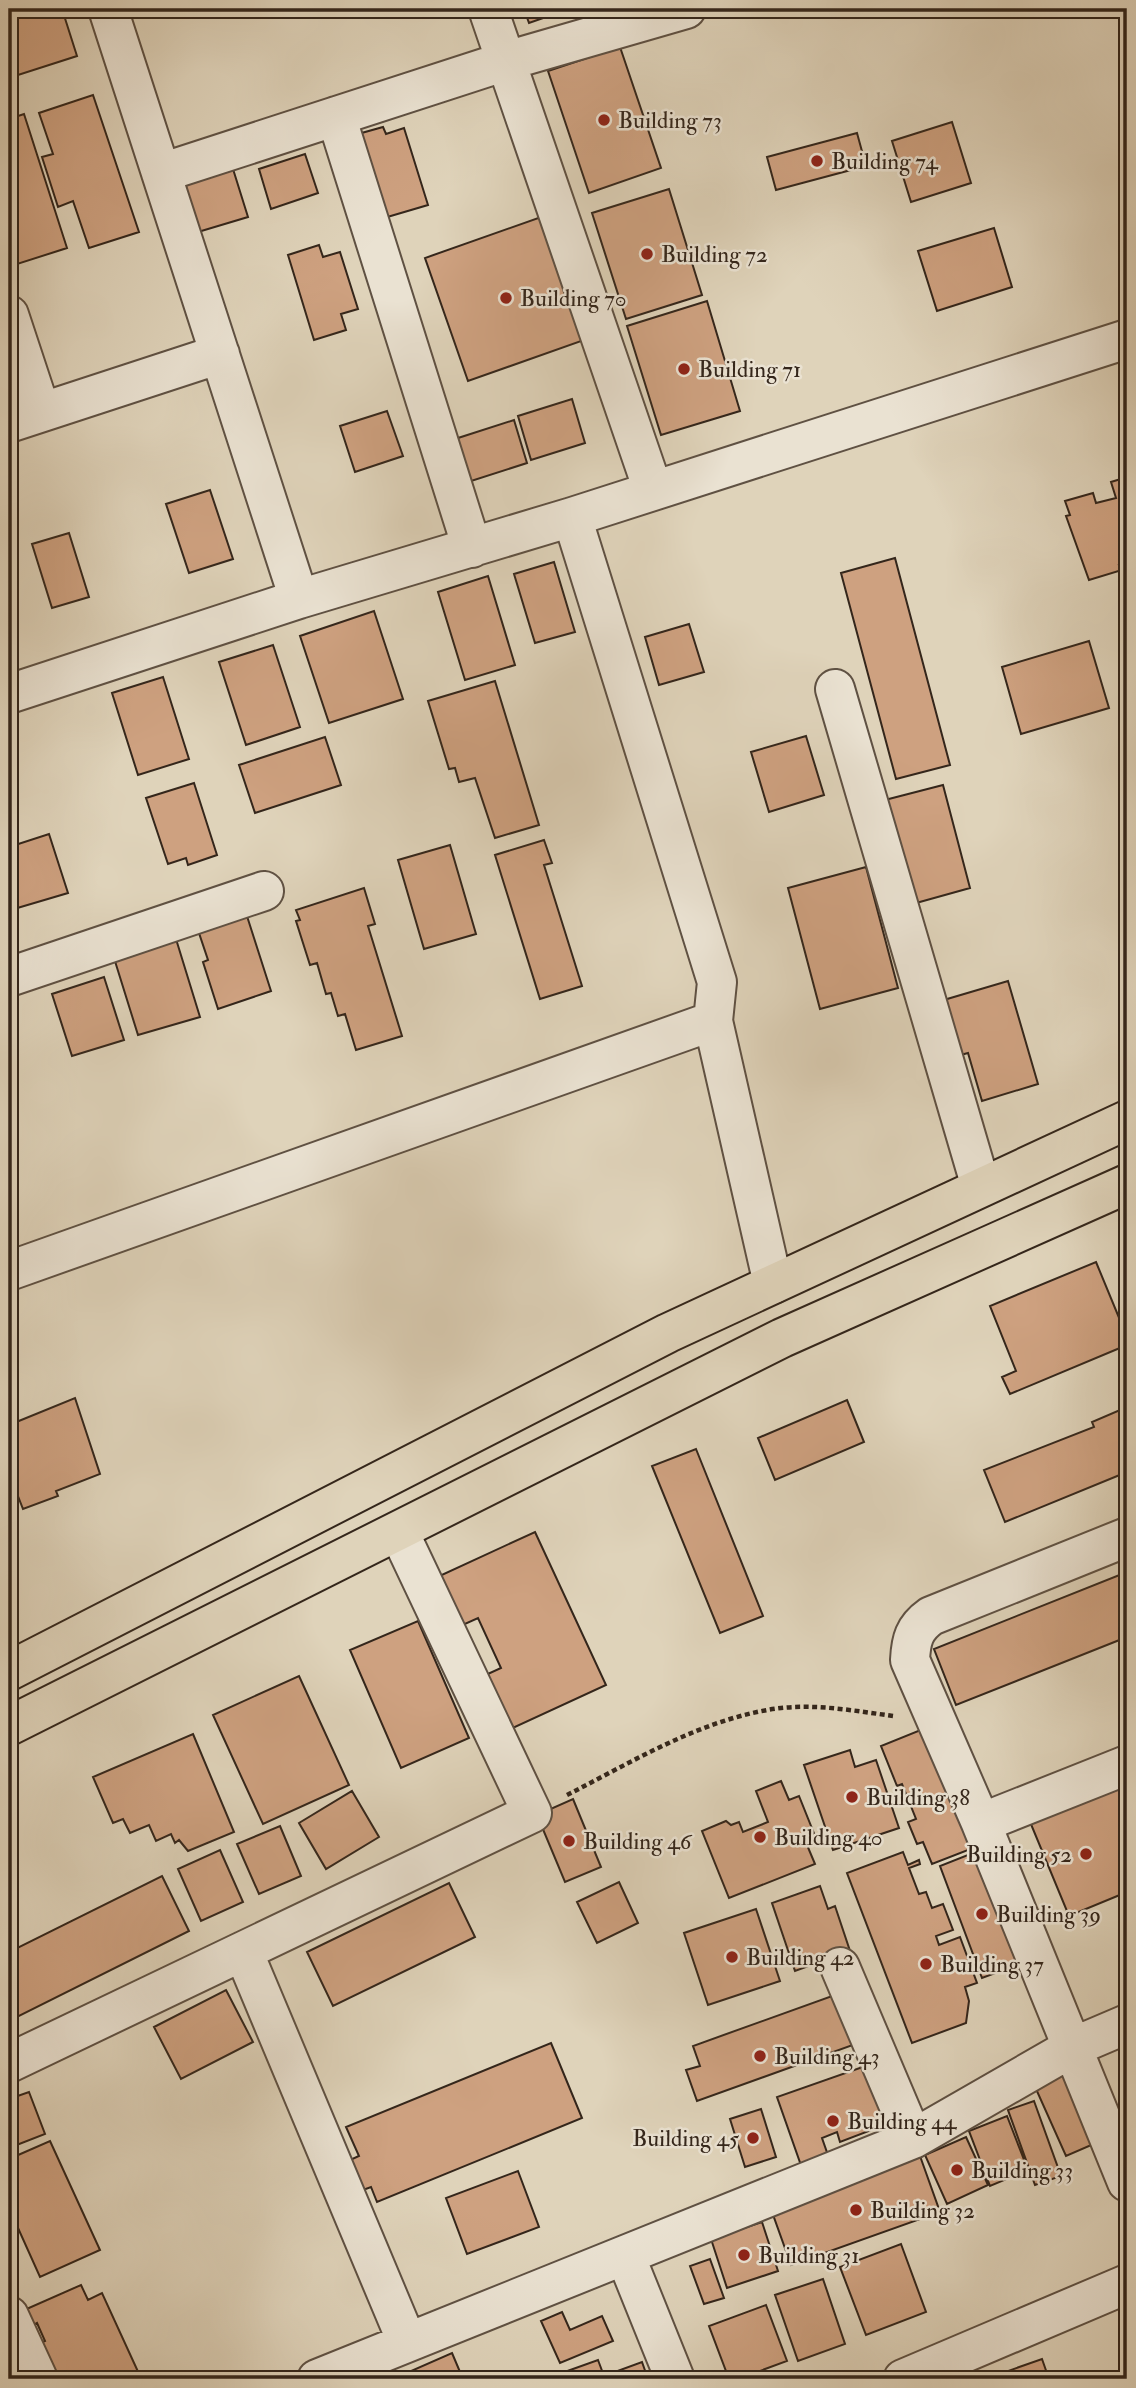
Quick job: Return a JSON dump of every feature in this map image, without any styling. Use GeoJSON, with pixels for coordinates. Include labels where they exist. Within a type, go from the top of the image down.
{"type":"FeatureCollection","features":[{"type":"Feature","properties":{"kind":"main road"},"geometry":{"type":"LineString","coordinates":[[9,1671],[520,1409],[774,1284],[1127,1120]]}},
{"type":"Feature","properties":{"kind":"main road"},"geometry":{"type":"LineString","coordinates":[[9,1726],[782,1338],[1127,1184]]}},
{"type":"Feature","properties":{"kind":"main road"},"geometry":{"type":"LineString","coordinates":[[520,1409],[547,1457]]}},
{"type":"Feature","properties":{"kind":"street"},"geometry":{"type":"LineString","coordinates":[[108,9],[299,599]]}},
{"type":"Feature","properties":{"kind":"street"},"geometry":{"type":"LineString","coordinates":[[488,9],[653,490]]}},
{"type":"Feature","properties":{"kind":"street"},"geometry":{"type":"LineString","coordinates":[[161,173],[506,61],[686,9]]}},
{"type":"Feature","properties":{"kind":"street"},"geometry":{"type":"LineString","coordinates":[[335,116],[472,548]]}},
{"type":"Feature","properties":{"kind":"street"},"geometry":{"type":"LineString","coordinates":[[9,315],[25,418],[220,354]]}},
{"type":"Feature","properties":{"kind":"street"},"geometry":{"type":"LineString","coordinates":[[9,694],[299,599],[572,517],[1127,339]]}},
{"type":"Feature","properties":{"kind":"street"},"geometry":{"type":"LineString","coordinates":[[572,517],[717,982],[713,1021],[774,1284]]}},
{"type":"Feature","properties":{"kind":"street"},"geometry":{"type":"LineString","coordinates":[[835,689],[981,1187]]}},
{"type":"Feature","properties":{"kind":"street"},"geometry":{"type":"LineString","coordinates":[[9,977],[264,891]]}},
{"type":"Feature","properties":{"kind":"street"},"geometry":{"type":"LineString","coordinates":[[9,1271],[713,1021]]}},
{"type":"Feature","properties":{"kind":"street"},"geometry":{"type":"LineString","coordinates":[[9,2063],[532,1813],[399,1532]]}},
{"type":"Feature","properties":{"kind":"street"},"geometry":{"type":"LineString","coordinates":[[1127,1537],[931,1616],[918,1625],[911,1642],[910,1660],[981,1824],[1127,2182]]}},
{"type":"Feature","properties":{"kind":"street"},"geometry":{"type":"LineString","coordinates":[[981,1824],[1127,1765]]}},
{"type":"Feature","properties":{"kind":"street"},"geometry":{"type":"LineString","coordinates":[[243,1951],[407,2342]]}},
{"type":"Feature","properties":{"kind":"street"},"geometry":{"type":"LineString","coordinates":[[840,1967],[913,2139]]}},
{"type":"Feature","properties":{"kind":"street"},"geometry":{"type":"LineString","coordinates":[[317,2379],[913,2139],[1073,2048],[1127,2024]]}},
{"type":"Feature","properties":{"kind":"street"},"geometry":{"type":"LineString","coordinates":[[625,2255],[675,2379]]}},
{"type":"Feature","properties":{"kind":"street"},"geometry":{"type":"LineString","coordinates":[[903,2379],[1127,2284]]}},
{"type":"Feature","properties":{"kind":"street"},"geometry":{"type":"LineString","coordinates":[[9,2316],[38,2379]]}},
{"type":"Feature","properties":{"kind":"path"},"geometry":{"type":"LineString","coordinates":[[532,1813],[669,1744],[732,1719],[780,1709],[830,1707],[939,1723]]}},
{"type":"Feature","properties":{"kind":"building"},"geometry":{"type":"Polygon","coordinates":[[[9,9],[62,9],[77,56],[18,75],[9,47],[9,9]]]}},
{"type":"Feature","properties":{"kind":"building"},"geometry":{"type":"Polygon","coordinates":[[[524,9],[569,9],[529,23],[524,9]]]}},
{"type":"Feature","properties":{"kind":"building","name":"Building 73"},"geometry":{"type":"Polygon","coordinates":[[[620,47],[661,168],[589,193],[548,71],[620,47]]]}},
{"type":"Feature","properties":{"kind":"building"},"geometry":{"type":"Polygon","coordinates":[[[93,95],[139,232],[89,248],[73,201],[58,207],[42,157],[53,154],[39,113],[93,95]]]}},
{"type":"Feature","properties":{"kind":"building"},"geometry":{"type":"Polygon","coordinates":[[[24,114],[67,248],[11,266],[9,119],[24,114]]]}},
{"type":"Feature","properties":{"kind":"building"},"geometry":{"type":"Polygon","coordinates":[[[952,122],[971,183],[911,202],[892,141],[952,122]]]}},
{"type":"Feature","properties":{"kind":"building"},"geometry":{"type":"Polygon","coordinates":[[[383,127],[386,134],[404,128],[428,205],[384,218],[358,134],[383,127]]]}},
{"type":"Feature","properties":{"kind":"building","name":"Building 74"},"geometry":{"type":"Polygon","coordinates":[[[857,133],[866,166],[776,190],[767,157],[857,133]]]}},
{"type":"Feature","properties":{"kind":"building"},"geometry":{"type":"Polygon","coordinates":[[[305,154],[318,193],[271,209],[259,169],[305,154]]]}},
{"type":"Feature","properties":{"kind":"building"},"geometry":{"type":"Polygon","coordinates":[[[233,169],[248,217],[198,232],[183,184],[233,169]]]}},
{"type":"Feature","properties":{"kind":"building","name":"Building 72"},"geometry":{"type":"Polygon","coordinates":[[[669,189],[702,295],[626,319],[592,213],[669,189]]]}},
{"type":"Feature","properties":{"kind":"building","name":"Building 70"},"geometry":{"type":"Polygon","coordinates":[[[544,216],[587,339],[468,381],[425,258],[544,216]]]}},
{"type":"Feature","properties":{"kind":"building"},"geometry":{"type":"Polygon","coordinates":[[[994,228],[1012,287],[937,311],[918,251],[994,228]]]}},
{"type":"Feature","properties":{"kind":"building"},"geometry":{"type":"Polygon","coordinates":[[[319,245],[323,257],[340,252],[358,309],[341,314],[346,330],[314,340],[288,255],[319,245]]]}},
{"type":"Feature","properties":{"kind":"building","name":"Building 71"},"geometry":{"type":"Polygon","coordinates":[[[707,301],[740,411],[661,435],[627,326],[707,301]]]}},
{"type":"Feature","properties":{"kind":"building"},"geometry":{"type":"Polygon","coordinates":[[[572,399],[585,443],[531,460],[518,416],[572,399]]]}},
{"type":"Feature","properties":{"kind":"building"},"geometry":{"type":"Polygon","coordinates":[[[387,411],[403,456],[355,472],[340,426],[387,411]]]}},
{"type":"Feature","properties":{"kind":"building"},"geometry":{"type":"Polygon","coordinates":[[[514,420],[527,463],[468,482],[455,439],[514,420]]]}},
{"type":"Feature","properties":{"kind":"building"},"geometry":{"type":"Polygon","coordinates":[[[1127,477],[1127,562],[1119,565],[1122,570],[1089,580],[1066,516],[1070,515],[1065,501],[1093,493],[1096,503],[1116,498],[1111,482],[1127,477]]]}},
{"type":"Feature","properties":{"kind":"building"},"geometry":{"type":"Polygon","coordinates":[[[210,490],[233,559],[189,573],[166,504],[210,490]]]}},
{"type":"Feature","properties":{"kind":"building"},"geometry":{"type":"Polygon","coordinates":[[[69,533],[89,597],[52,608],[32,544],[69,533]]]}},
{"type":"Feature","properties":{"kind":"building"},"geometry":{"type":"Polygon","coordinates":[[[895,558],[950,765],[896,779],[841,573],[895,558]]]}},
{"type":"Feature","properties":{"kind":"building"},"geometry":{"type":"Polygon","coordinates":[[[554,562],[575,632],[535,643],[514,574],[554,562]]]}},
{"type":"Feature","properties":{"kind":"building"},"geometry":{"type":"Polygon","coordinates":[[[488,576],[515,665],[465,680],[438,592],[488,576]]]}},
{"type":"Feature","properties":{"kind":"building"},"geometry":{"type":"Polygon","coordinates":[[[374,611],[403,699],[329,723],[300,636],[374,611]]]}},
{"type":"Feature","properties":{"kind":"building"},"geometry":{"type":"Polygon","coordinates":[[[689,624],[704,672],[659,685],[645,637],[689,624]]]}},
{"type":"Feature","properties":{"kind":"building"},"geometry":{"type":"Polygon","coordinates":[[[1089,641],[1109,708],[1021,734],[1002,667],[1089,641]]]}},
{"type":"Feature","properties":{"kind":"building"},"geometry":{"type":"Polygon","coordinates":[[[273,645],[300,727],[246,745],[219,662],[273,645]]]}},
{"type":"Feature","properties":{"kind":"building"},"geometry":{"type":"Polygon","coordinates":[[[163,677],[189,759],[138,775],[112,693],[163,677]]]}},
{"type":"Feature","properties":{"kind":"building"},"geometry":{"type":"Polygon","coordinates":[[[495,681],[539,825],[495,838],[475,778],[459,782],[455,768],[449,769],[428,701],[495,681]]]}},
{"type":"Feature","properties":{"kind":"building"},"geometry":{"type":"Polygon","coordinates":[[[806,736],[824,795],[769,812],[751,752],[806,736]]]}},
{"type":"Feature","properties":{"kind":"building"},"geometry":{"type":"Polygon","coordinates":[[[325,737],[341,785],[255,813],[239,765],[325,737]]]}},
{"type":"Feature","properties":{"kind":"building"},"geometry":{"type":"Polygon","coordinates":[[[194,783],[217,855],[188,865],[186,858],[168,864],[146,798],[194,783]]]}},
{"type":"Feature","properties":{"kind":"building"},"geometry":{"type":"Polygon","coordinates":[[[943,785],[970,888],[909,905],[881,801],[943,785]]]}},
{"type":"Feature","properties":{"kind":"building"},"geometry":{"type":"Polygon","coordinates":[[[49,834],[68,893],[14,909],[9,894],[9,847],[49,834]]]}},
{"type":"Feature","properties":{"kind":"building"},"geometry":{"type":"Polygon","coordinates":[[[544,840],[552,863],[544,865],[582,986],[540,999],[495,855],[544,840]]]}},
{"type":"Feature","properties":{"kind":"building"},"geometry":{"type":"Polygon","coordinates":[[[450,845],[476,934],[424,949],[398,860],[450,845]]]}},
{"type":"Feature","properties":{"kind":"building"},"geometry":{"type":"Polygon","coordinates":[[[866,867],[898,988],[820,1009],[788,888],[866,867]]]}},
{"type":"Feature","properties":{"kind":"building"},"geometry":{"type":"Polygon","coordinates":[[[364,888],[375,924],[368,926],[402,1036],[356,1050],[345,1014],[338,1016],[331,993],[326,994],[317,963],[310,965],[296,921],[300,920],[296,910],[364,888]]]}},
{"type":"Feature","properties":{"kind":"building"},"geometry":{"type":"Polygon","coordinates":[[[246,913],[271,991],[218,1009],[203,962],[208,960],[198,930],[246,913]]]}},
{"type":"Feature","properties":{"kind":"building"},"geometry":{"type":"Polygon","coordinates":[[[176,939],[200,1017],[138,1035],[114,958],[176,939]]]}},
{"type":"Feature","properties":{"kind":"building"},"geometry":{"type":"Polygon","coordinates":[[[104,977],[124,1040],[72,1056],[52,994],[104,977]]]}},
{"type":"Feature","properties":{"kind":"building"},"geometry":{"type":"Polygon","coordinates":[[[1008,981],[1038,1084],[982,1101],[968,1053],[953,1057],[937,1002],[1008,981]]]}},
{"type":"Feature","properties":{"kind":"building"},"geometry":{"type":"Polygon","coordinates":[[[1096,1262],[1127,1337],[1127,1345],[1010,1394],[1002,1377],[1016,1371],[990,1306],[1096,1262]]]}},
{"type":"Feature","properties":{"kind":"building"},"geometry":{"type":"Polygon","coordinates":[[[75,1398],[100,1474],[56,1491],[58,1496],[23,1509],[9,1473],[9,1425],[75,1398]]]}},
{"type":"Feature","properties":{"kind":"building"},"geometry":{"type":"Polygon","coordinates":[[[847,1400],[864,1442],[775,1480],[758,1438],[847,1400]]]}},
{"type":"Feature","properties":{"kind":"building"},"geometry":{"type":"Polygon","coordinates":[[[1127,1407],[1127,1472],[1005,1522],[984,1470],[1094,1427],[1092,1422],[1127,1407]]]}},
{"type":"Feature","properties":{"kind":"building"},"geometry":{"type":"Polygon","coordinates":[[[696,1449],[763,1616],[720,1633],[652,1466],[696,1449]]]}},
{"type":"Feature","properties":{"kind":"building"},"geometry":{"type":"Polygon","coordinates":[[[535,1532],[606,1685],[504,1732],[479,1678],[501,1668],[478,1618],[456,1628],[433,1579],[535,1532]]]}},
{"type":"Feature","properties":{"kind":"building"},"geometry":{"type":"Polygon","coordinates":[[[1127,1572],[1127,1637],[956,1705],[934,1649],[1127,1572]]]}},
{"type":"Feature","properties":{"kind":"building"},"geometry":{"type":"Polygon","coordinates":[[[418,1621],[469,1738],[401,1768],[350,1650],[418,1621]]]}},
{"type":"Feature","properties":{"kind":"building"},"geometry":{"type":"Polygon","coordinates":[[[299,1676],[349,1785],[263,1824],[213,1715],[299,1676]]]}},
{"type":"Feature","properties":{"kind":"building"},"geometry":{"type":"Polygon","coordinates":[[[933,1725],[981,1845],[932,1864],[923,1842],[917,1844],[908,1822],[916,1819],[902,1784],[897,1786],[881,1746],[933,1725]]]}},
{"type":"Feature","properties":{"kind":"building"},"geometry":{"type":"Polygon","coordinates":[[[193,1734],[234,1832],[188,1851],[179,1840],[175,1843],[171,1834],[156,1841],[149,1825],[130,1833],[123,1819],[113,1823],[93,1777],[193,1734]]]}},
{"type":"Feature","properties":{"kind":"building","name":"Building 38"},"geometry":{"type":"Polygon","coordinates":[[[850,1750],[855,1767],[876,1760],[899,1828],[833,1850],[804,1765],[850,1750]]]}},
{"type":"Feature","properties":{"kind":"building","name":"Building 52"},"geometry":{"type":"Polygon","coordinates":[[[1127,1775],[1127,1892],[1069,1916],[1028,1817],[1127,1775]]]}},
{"type":"Feature","properties":{"kind":"building","name":"Building 40"},"geometry":{"type":"Polygon","coordinates":[[[781,1781],[789,1800],[799,1796],[817,1841],[807,1845],[815,1864],[729,1898],[702,1831],[726,1821],[731,1825],[739,1822],[743,1832],[768,1822],[756,1791],[781,1781]]]}},
{"type":"Feature","properties":{"kind":"building"},"geometry":{"type":"Polygon","coordinates":[[[352,1791],[379,1837],[326,1869],[299,1823],[352,1791]]]}},
{"type":"Feature","properties":{"kind":"building","name":"Building 46"},"geometry":{"type":"Polygon","coordinates":[[[573,1799],[601,1867],[565,1882],[537,1815],[573,1799]]]}},
{"type":"Feature","properties":{"kind":"building"},"geometry":{"type":"Polygon","coordinates":[[[280,1826],[301,1876],[259,1894],[237,1844],[280,1826]]]}},
{"type":"Feature","properties":{"kind":"building","name":"Building 39"},"geometry":{"type":"Polygon","coordinates":[[[983,1849],[1025,1962],[982,1978],[940,1866],[983,1849]]]}},
{"type":"Feature","properties":{"kind":"building"},"geometry":{"type":"Polygon","coordinates":[[[220,1850],[243,1902],[201,1921],[178,1869],[220,1850]]]}},
{"type":"Feature","properties":{"kind":"building","name":"Building 37"},"geometry":{"type":"Polygon","coordinates":[[[903,1852],[908,1865],[919,1860],[920,1864],[909,1868],[919,1894],[926,1892],[932,1908],[943,1904],[953,1930],[936,1936],[939,1945],[960,1937],[977,1983],[965,1987],[969,2001],[966,2023],[912,2043],[847,1873],[903,1852]]]}},
{"type":"Feature","properties":{"kind":"building"},"geometry":{"type":"Polygon","coordinates":[[[162,1876],[189,1931],[9,2021],[9,1952],[162,1876]]]}},
{"type":"Feature","properties":{"kind":"building"},"geometry":{"type":"Polygon","coordinates":[[[619,1882],[638,1923],[597,1943],[577,1902],[619,1882]]]}},
{"type":"Feature","properties":{"kind":"building"},"geometry":{"type":"Polygon","coordinates":[[[449,1883],[475,1937],[333,2006],[307,1952],[449,1883]]]}},
{"type":"Feature","properties":{"kind":"building"},"geometry":{"type":"Polygon","coordinates":[[[820,1886],[828,1909],[835,1906],[850,1951],[795,1971],[772,1903],[820,1886]]]}},
{"type":"Feature","properties":{"kind":"building","name":"Building 42"},"geometry":{"type":"Polygon","coordinates":[[[756,1909],[780,1981],[708,2005],[684,1933],[756,1909]]]}},
{"type":"Feature","properties":{"kind":"building"},"geometry":{"type":"Polygon","coordinates":[[[226,1990],[253,2042],[181,2079],[154,2027],[226,1990]]]}},
{"type":"Feature","properties":{"kind":"building","name":"Building 43"},"geometry":{"type":"Polygon","coordinates":[[[846,1991],[864,2041],[697,2101],[686,2070],[700,2066],[693,2046],[846,1991]]]}},
{"type":"Feature","properties":{"kind":"building"},"geometry":{"type":"Polygon","coordinates":[[[551,2043],[582,2118],[377,2202],[371,2187],[363,2190],[350,2160],[359,2156],[346,2127],[551,2043]]]}},
{"type":"Feature","properties":{"kind":"building","name":"Building 44"},"geometry":{"type":"Polygon","coordinates":[[[874,2063],[891,2110],[878,2115],[882,2126],[840,2142],[837,2132],[822,2138],[830,2161],[803,2171],[777,2097],[874,2063]]]}},
{"type":"Feature","properties":{"kind":"building"},"geometry":{"type":"Polygon","coordinates":[[[1062,2067],[1096,2143],[1066,2156],[1032,2080],[1062,2067]]]}},
{"type":"Feature","properties":{"kind":"building"},"geometry":{"type":"Polygon","coordinates":[[[29,2092],[45,2134],[9,2148],[9,2099],[29,2092]]]}},
{"type":"Feature","properties":{"kind":"building"},"geometry":{"type":"Polygon","coordinates":[[[1034,2101],[1061,2176],[1035,2185],[1008,2110],[1034,2101]]]}},
{"type":"Feature","properties":{"kind":"building","name":"Building 45"},"geometry":{"type":"Polygon","coordinates":[[[761,2109],[776,2157],[745,2167],[730,2119],[761,2109]]]}},
{"type":"Feature","properties":{"kind":"building"},"geometry":{"type":"Polygon","coordinates":[[[1007,2116],[1028,2170],[990,2186],[969,2131],[1007,2116]]]}},
{"type":"Feature","properties":{"kind":"building","name":"Building 33"},"geometry":{"type":"Polygon","coordinates":[[[966,2137],[988,2185],[947,2204],[925,2155],[966,2137]]]}},
{"type":"Feature","properties":{"kind":"building"},"geometry":{"type":"Polygon","coordinates":[[[50,2141],[100,2250],[40,2277],[9,2208],[9,2159],[50,2141]]]}},
{"type":"Feature","properties":{"kind":"building","name":"Building 32"},"geometry":{"type":"Polygon","coordinates":[[[920,2156],[940,2212],[791,2265],[771,2209],[920,2156]]]}},
{"type":"Feature","properties":{"kind":"building"},"geometry":{"type":"Polygon","coordinates":[[[518,2171],[539,2227],[467,2254],[446,2198],[518,2171]]]}},
{"type":"Feature","properties":{"kind":"building","name":"Building 31"},"geometry":{"type":"Polygon","coordinates":[[[762,2222],[778,2271],[727,2288],[711,2239],[762,2222]]]}},
{"type":"Feature","properties":{"kind":"building"},"geometry":{"type":"Polygon","coordinates":[[[901,2244],[926,2312],[866,2335],[840,2267],[901,2244]]]}},
{"type":"Feature","properties":{"kind":"building"},"geometry":{"type":"Polygon","coordinates":[[[710,2259],[724,2298],[704,2304],[690,2266],[710,2259]]]}},
{"type":"Feature","properties":{"kind":"building"},"geometry":{"type":"Polygon","coordinates":[[[823,2279],[845,2344],[798,2361],[775,2295],[823,2279]]]}},
{"type":"Feature","properties":{"kind":"building"},"geometry":{"type":"Polygon","coordinates":[[[81,2285],[88,2300],[102,2293],[140,2376],[145,2373],[148,2379],[56,2379],[40,2343],[45,2341],[37,2323],[30,2327],[22,2311],[81,2285]]]}},
{"type":"Feature","properties":{"kind":"building"},"geometry":{"type":"Polygon","coordinates":[[[766,2305],[787,2361],[738,2379],[729,2379],[709,2326],[766,2305]]]}},
{"type":"Feature","properties":{"kind":"building"},"geometry":{"type":"Polygon","coordinates":[[[562,2312],[570,2330],[602,2316],[613,2341],[560,2363],[541,2321],[562,2312]]]}},
{"type":"Feature","properties":{"kind":"building"},"geometry":{"type":"Polygon","coordinates":[[[452,2353],[463,2379],[395,2378],[452,2353]]]}},
{"type":"Feature","properties":{"kind":"building"},"geometry":{"type":"Polygon","coordinates":[[[1042,2359],[1049,2379],[1011,2379],[1008,2371],[1042,2359]]]}},
{"type":"Feature","properties":{"kind":"building"},"geometry":{"type":"Polygon","coordinates":[[[598,2360],[604,2376],[642,2362],[648,2379],[545,2379],[598,2360]]]}},
{"type":"Feature","properties":{"kind":"place","name":"Building 73"},"geometry":{"type":"Point","coordinates":[604,120]}},
{"type":"Feature","properties":{"kind":"place","name":"Building 74"},"geometry":{"type":"Point","coordinates":[817,161]}},
{"type":"Feature","properties":{"kind":"place","name":"Building 72"},"geometry":{"type":"Point","coordinates":[647,254]}},
{"type":"Feature","properties":{"kind":"place","name":"Building 70"},"geometry":{"type":"Point","coordinates":[506,298]}},
{"type":"Feature","properties":{"kind":"place","name":"Building 71"},"geometry":{"type":"Point","coordinates":[684,369]}},
{"type":"Feature","properties":{"kind":"place","name":"Building 38"},"geometry":{"type":"Point","coordinates":[852,1797]}},
{"type":"Feature","properties":{"kind":"place","name":"Building 40"},"geometry":{"type":"Point","coordinates":[760,1837]}},
{"type":"Feature","properties":{"kind":"place","name":"Building 46"},"geometry":{"type":"Point","coordinates":[569,1841]}},
{"type":"Feature","properties":{"kind":"place","name":"Building 52"},"geometry":{"type":"Point","coordinates":[1086,1854]}},
{"type":"Feature","properties":{"kind":"place","name":"Building 39"},"geometry":{"type":"Point","coordinates":[982,1914]}},
{"type":"Feature","properties":{"kind":"place","name":"Building 42"},"geometry":{"type":"Point","coordinates":[732,1957]}},
{"type":"Feature","properties":{"kind":"place","name":"Building 37"},"geometry":{"type":"Point","coordinates":[926,1964]}},
{"type":"Feature","properties":{"kind":"place","name":"Building 43"},"geometry":{"type":"Point","coordinates":[760,2056]}},
{"type":"Feature","properties":{"kind":"place","name":"Building 44"},"geometry":{"type":"Point","coordinates":[833,2121]}},
{"type":"Feature","properties":{"kind":"place","name":"Building 45"},"geometry":{"type":"Point","coordinates":[753,2138]}},
{"type":"Feature","properties":{"kind":"place","name":"Building 33"},"geometry":{"type":"Point","coordinates":[957,2170]}},
{"type":"Feature","properties":{"kind":"place","name":"Building 32"},"geometry":{"type":"Point","coordinates":[856,2210]}},
{"type":"Feature","properties":{"kind":"place","name":"Building 31"},"geometry":{"type":"Point","coordinates":[744,2255]}}]}
